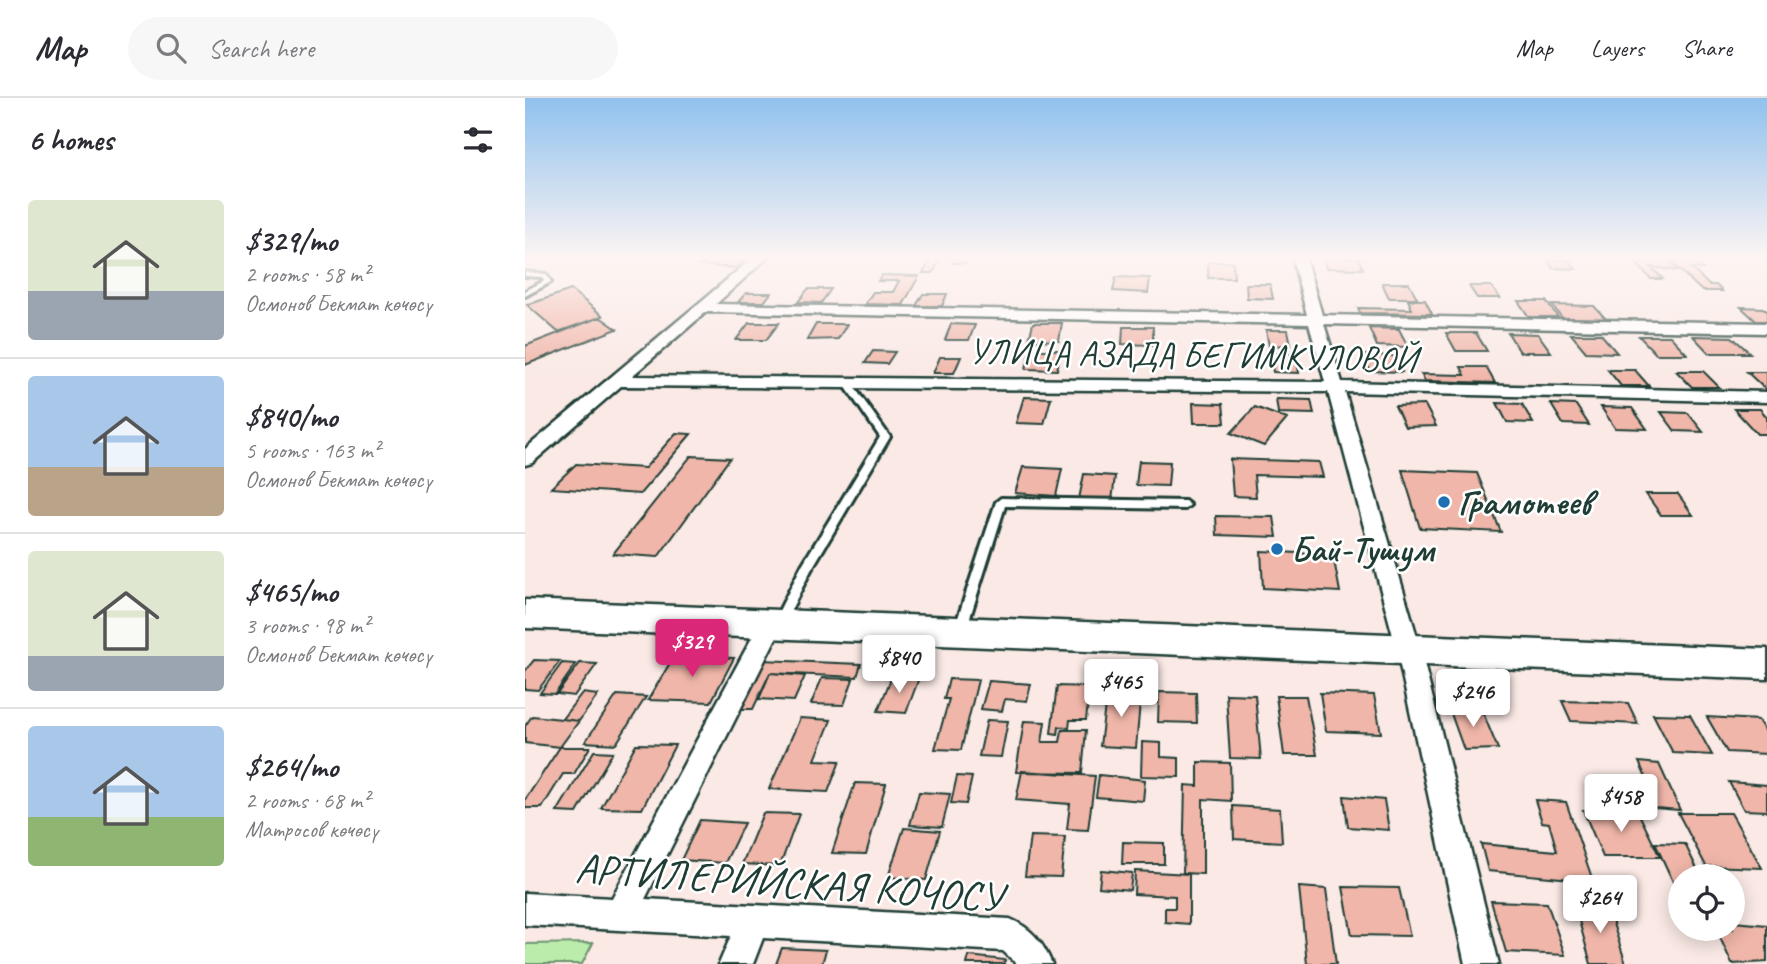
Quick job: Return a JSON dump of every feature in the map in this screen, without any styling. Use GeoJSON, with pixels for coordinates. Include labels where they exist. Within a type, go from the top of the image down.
{"type":"FeatureCollection","features":[{"type":"Feature","properties":{"kind":"main road"},"geometry":{"type":"LineString","coordinates":[[525,614],[773,626],[1408,647],[1767,664]]}},
{"type":"Feature","properties":{"kind":"street"},"geometry":{"type":"LineString","coordinates":[[525,459],[716,297]]}},
{"type":"Feature","properties":{"kind":"street"},"geometry":{"type":"LineString","coordinates":[[1308,297],[1408,647],[1482,964]]}},
{"type":"Feature","properties":{"kind":"street"},"geometry":{"type":"LineString","coordinates":[[704,308],[1767,328]]}},
{"type":"Feature","properties":{"kind":"street","name":"УЛИЦА АЗАДА БЕГИМКУЛОВОЙ"},"geometry":{"type":"LineString","coordinates":[[618,381],[1334,387],[1767,397]]}},
{"type":"Feature","properties":{"kind":"street"},"geometry":{"type":"LineString","coordinates":[[622,912],[773,626]]}},
{"type":"Feature","properties":{"kind":"street","name":"АРТИЛЕРИЙСКАЯ КОЧОСУ"},"geometry":{"type":"LineString","coordinates":[[525,909],[622,912],[1010,935],[1028,950],[1035,964]]}},
{"type":"Feature","properties":{"kind":"street"},"geometry":{"type":"LineString","coordinates":[[737,964],[753,921]]}},
{"type":"Feature","properties":{"kind":"lane"},"geometry":{"type":"LineString","coordinates":[[773,626],[885,437],[847,383]]}},
{"type":"Feature","properties":{"kind":"lane"},"geometry":{"type":"LineString","coordinates":[[959,632],[1002,502],[1185,505]]}},
{"type":"Feature","properties":{"kind":"green space"},"geometry":{"type":"Polygon","coordinates":[[[593,943],[582,964],[525,964],[525,944],[593,943]]]}},
{"type":"Feature","properties":{"kind":"building"},"geometry":{"type":"Polygon","coordinates":[[[549,297],[580,297],[603,316],[558,332],[527,305],[549,297]]]}},
{"type":"Feature","properties":{"kind":"building"},"geometry":{"type":"Polygon","coordinates":[[[742,297],[768,297],[764,302],[738,302],[742,297]]]}},
{"type":"Feature","properties":{"kind":"building"},"geometry":{"type":"Polygon","coordinates":[[[802,297],[825,297],[821,303],[798,302],[802,297]]]}},
{"type":"Feature","properties":{"kind":"building"},"geometry":{"type":"Polygon","coordinates":[[[869,297],[907,297],[903,305],[865,304],[869,297]]]}},
{"type":"Feature","properties":{"kind":"building"},"geometry":{"type":"Polygon","coordinates":[[[921,297],[946,297],[942,306],[916,306],[921,297]]]}},
{"type":"Feature","properties":{"kind":"building"},"geometry":{"type":"Polygon","coordinates":[[[1408,300],[1425,300],[1432,314],[1360,313],[1358,308],[1412,309],[1408,300]]]}},
{"type":"Feature","properties":{"kind":"building"},"geometry":{"type":"Polygon","coordinates":[[[1518,301],[1546,301],[1558,317],[1529,317],[1518,301]]]}},
{"type":"Feature","properties":{"kind":"building"},"geometry":{"type":"Polygon","coordinates":[[[1552,305],[1594,306],[1606,319],[1563,319],[1552,305]]]}},
{"type":"Feature","properties":{"kind":"building"},"geometry":{"type":"Polygon","coordinates":[[[1741,307],[1763,308],[1767,311],[1767,321],[1756,321],[1741,307]]]}},
{"type":"Feature","properties":{"kind":"building"},"geometry":{"type":"Polygon","coordinates":[[[600,317],[617,329],[525,365],[525,346],[600,317]]]}},
{"type":"Feature","properties":{"kind":"building"},"geometry":{"type":"Polygon","coordinates":[[[749,323],[779,323],[766,340],[736,340],[749,323]]]}},
{"type":"Feature","properties":{"kind":"building"},"geometry":{"type":"Polygon","coordinates":[[[1033,323],[1062,323],[1059,341],[1029,340],[1033,323]]]}},
{"type":"Feature","properties":{"kind":"building"},"geometry":{"type":"Polygon","coordinates":[[[816,324],[847,324],[838,339],[807,340],[816,324]]]}},
{"type":"Feature","properties":{"kind":"building"},"geometry":{"type":"Polygon","coordinates":[[[951,324],[975,325],[969,340],[945,340],[951,324]]]}},
{"type":"Feature","properties":{"kind":"building"},"geometry":{"type":"Polygon","coordinates":[[[1123,327],[1153,327],[1153,345],[1122,344],[1123,327]]]}},
{"type":"Feature","properties":{"kind":"building"},"geometry":{"type":"Polygon","coordinates":[[[1369,328],[1399,329],[1408,347],[1377,346],[1369,328]]]}},
{"type":"Feature","properties":{"kind":"building"},"geometry":{"type":"Polygon","coordinates":[[[1266,330],[1288,330],[1291,345],[1269,346],[1266,330]]]}},
{"type":"Feature","properties":{"kind":"building"},"geometry":{"type":"Polygon","coordinates":[[[1446,333],[1476,333],[1487,351],[1456,351],[1446,333]]]}},
{"type":"Feature","properties":{"kind":"building"},"geometry":{"type":"Polygon","coordinates":[[[1508,333],[1538,334],[1551,352],[1520,352],[1508,333]]]}},
{"type":"Feature","properties":{"kind":"building"},"geometry":{"type":"Polygon","coordinates":[[[1571,334],[1601,334],[1617,353],[1586,352],[1571,334]]]}},
{"type":"Feature","properties":{"kind":"building"},"geometry":{"type":"Polygon","coordinates":[[[1639,336],[1670,336],[1687,354],[1656,354],[1639,336]]]}},
{"type":"Feature","properties":{"kind":"building"},"geometry":{"type":"Polygon","coordinates":[[[1693,336],[1732,337],[1750,353],[1709,353],[1693,336]]]}},
{"type":"Feature","properties":{"kind":"building"},"geometry":{"type":"Polygon","coordinates":[[[1030,350],[1061,350],[1057,370],[1026,369],[1030,350]]]}},
{"type":"Feature","properties":{"kind":"building"},"geometry":{"type":"Polygon","coordinates":[[[873,351],[895,352],[887,364],[865,363],[873,351]]]}},
{"type":"Feature","properties":{"kind":"building"},"geometry":{"type":"Polygon","coordinates":[[[1270,353],[1296,354],[1299,373],[1273,372],[1270,353]]]}},
{"type":"Feature","properties":{"kind":"building"},"geometry":{"type":"Polygon","coordinates":[[[1364,355],[1395,356],[1402,372],[1370,371],[1364,355]]]}},
{"type":"Feature","properties":{"kind":"building"},"geometry":{"type":"Polygon","coordinates":[[[940,357],[961,357],[954,373],[933,373],[940,357]]]}},
{"type":"Feature","properties":{"kind":"building"},"geometry":{"type":"Polygon","coordinates":[[[1461,367],[1486,367],[1495,383],[1425,381],[1421,374],[1465,375],[1461,367]]]}},
{"type":"Feature","properties":{"kind":"building"},"geometry":{"type":"Polygon","coordinates":[[[1608,370],[1635,370],[1649,386],[1621,386],[1608,370]]]}},
{"type":"Feature","properties":{"kind":"building"},"geometry":{"type":"Polygon","coordinates":[[[1676,371],[1703,371],[1719,387],[1692,387],[1676,371]]]}},
{"type":"Feature","properties":{"kind":"building"},"geometry":{"type":"Polygon","coordinates":[[[1747,372],[1767,372],[1767,389],[1765,389],[1747,372]]]}},
{"type":"Feature","properties":{"kind":"building"},"geometry":{"type":"Polygon","coordinates":[[[1024,397],[1051,398],[1044,424],[1016,423],[1024,397]]]}},
{"type":"Feature","properties":{"kind":"building"},"geometry":{"type":"Polygon","coordinates":[[[1276,399],[1311,400],[1314,414],[1278,413],[1276,399]]]}},
{"type":"Feature","properties":{"kind":"building"},"geometry":{"type":"Polygon","coordinates":[[[1193,403],[1223,404],[1225,423],[1194,423],[1193,403]]]}},
{"type":"Feature","properties":{"kind":"building"},"geometry":{"type":"Polygon","coordinates":[[[1497,403],[1522,404],[1533,423],[1507,422],[1497,403]]]}},
{"type":"Feature","properties":{"kind":"building"},"geometry":{"type":"Polygon","coordinates":[[[1551,404],[1576,405],[1589,425],[1563,424],[1551,404]]]}},
{"type":"Feature","properties":{"kind":"building"},"geometry":{"type":"Polygon","coordinates":[[[1425,405],[1436,426],[1405,427],[1395,406],[1425,405]]]}},
{"type":"Feature","properties":{"kind":"building"},"geometry":{"type":"Polygon","coordinates":[[[1255,407],[1287,419],[1264,446],[1231,433],[1255,407]]]}},
{"type":"Feature","properties":{"kind":"building"},"geometry":{"type":"Polygon","coordinates":[[[1601,407],[1632,408],[1647,429],[1615,428],[1601,407]]]}},
{"type":"Feature","properties":{"kind":"building"},"geometry":{"type":"Polygon","coordinates":[[[1734,409],[1760,409],[1767,417],[1767,434],[1757,434],[1734,409]]]}},
{"type":"Feature","properties":{"kind":"building"},"geometry":{"type":"Polygon","coordinates":[[[1661,412],[1688,413],[1703,432],[1675,431],[1661,412]]]}},
{"type":"Feature","properties":{"kind":"building"},"geometry":{"type":"Polygon","coordinates":[[[676,433],[691,434],[640,494],[551,488],[576,464],[645,468],[676,433]]]}},
{"type":"Feature","properties":{"kind":"building"},"geometry":{"type":"Polygon","coordinates":[[[691,456],[730,458],[658,557],[613,554],[691,456]]]}},
{"type":"Feature","properties":{"kind":"building"},"geometry":{"type":"Polygon","coordinates":[[[1230,459],[1319,462],[1323,477],[1254,475],[1256,497],[1233,496],[1230,459]]]}},
{"type":"Feature","properties":{"kind":"building"},"geometry":{"type":"Polygon","coordinates":[[[1139,461],[1170,462],[1168,486],[1136,485],[1139,461]]]}},
{"type":"Feature","properties":{"kind":"building"},"geometry":{"type":"Polygon","coordinates":[[[1023,467],[1062,469],[1056,496],[1015,493],[1023,467]]]}},
{"type":"Feature","properties":{"kind":"building"},"geometry":{"type":"Polygon","coordinates":[[[1402,470],[1477,473],[1501,532],[1420,528],[1402,470]]]}},
{"type":"Feature","properties":{"kind":"building"},"geometry":{"type":"Polygon","coordinates":[[[1084,474],[1115,476],[1112,501],[1079,499],[1084,474]]]}},
{"type":"Feature","properties":{"kind":"building"},"geometry":{"type":"Polygon","coordinates":[[[1646,494],[1678,494],[1693,515],[1661,515],[1646,494]]]}},
{"type":"Feature","properties":{"kind":"building"},"geometry":{"type":"Polygon","coordinates":[[[1216,516],[1274,517],[1277,537],[1217,535],[1216,516]]]}},
{"type":"Feature","properties":{"kind":"building"},"geometry":{"type":"Polygon","coordinates":[[[1261,551],[1333,555],[1340,592],[1263,588],[1261,551]]]}},
{"type":"Feature","properties":{"kind":"building"},"geometry":{"type":"Polygon","coordinates":[[[674,656],[734,658],[711,702],[648,700],[674,656]]]}},
{"type":"Feature","properties":{"kind":"building"},"geometry":{"type":"Polygon","coordinates":[[[534,660],[560,661],[538,690],[525,689],[525,671],[534,660]]]}},
{"type":"Feature","properties":{"kind":"building"},"geometry":{"type":"Polygon","coordinates":[[[761,660],[861,664],[857,677],[770,673],[753,709],[737,709],[761,660]]]}},
{"type":"Feature","properties":{"kind":"building"},"geometry":{"type":"Polygon","coordinates":[[[562,663],[576,664],[555,694],[540,693],[562,663]]]}},
{"type":"Feature","properties":{"kind":"building"},"geometry":{"type":"Polygon","coordinates":[[[580,663],[597,664],[574,696],[557,694],[580,663]]]}},
{"type":"Feature","properties":{"kind":"building"},"geometry":{"type":"Polygon","coordinates":[[[770,673],[805,676],[794,701],[759,699],[770,673]]]}},
{"type":"Feature","properties":{"kind":"building"},"geometry":{"type":"Polygon","coordinates":[[[892,676],[919,678],[906,713],[878,711],[892,676]]]}},
{"type":"Feature","properties":{"kind":"building"},"geometry":{"type":"Polygon","coordinates":[[[822,678],[853,679],[844,705],[811,704],[822,678]]]}},
{"type":"Feature","properties":{"kind":"building"},"geometry":{"type":"Polygon","coordinates":[[[949,679],[978,680],[961,750],[935,749],[949,699],[944,699],[949,679]]]}},
{"type":"Feature","properties":{"kind":"building"},"geometry":{"type":"Polygon","coordinates":[[[989,681],[1031,684],[1027,701],[1005,699],[1002,711],[981,709],[989,681]]]}},
{"type":"Feature","properties":{"kind":"building"},"geometry":{"type":"Polygon","coordinates":[[[1057,686],[1090,687],[1086,720],[1070,720],[1069,728],[1059,727],[1058,734],[1051,733],[1057,686]]]}},
{"type":"Feature","properties":{"kind":"building"},"geometry":{"type":"Polygon","coordinates":[[[1107,689],[1141,691],[1136,748],[1100,746],[1107,689]]]}},
{"type":"Feature","properties":{"kind":"building"},"geometry":{"type":"Polygon","coordinates":[[[1159,692],[1196,693],[1197,723],[1158,722],[1159,692]]]}},
{"type":"Feature","properties":{"kind":"building"},"geometry":{"type":"Polygon","coordinates":[[[582,693],[598,695],[579,721],[562,719],[582,693]]]}},
{"type":"Feature","properties":{"kind":"building"},"geometry":{"type":"Polygon","coordinates":[[[1320,693],[1374,695],[1381,733],[1326,731],[1320,693]]]}},
{"type":"Feature","properties":{"kind":"building"},"geometry":{"type":"Polygon","coordinates":[[[1226,694],[1255,695],[1261,759],[1230,758],[1226,694]]]}},
{"type":"Feature","properties":{"kind":"building"},"geometry":{"type":"Polygon","coordinates":[[[617,695],[646,697],[616,744],[585,742],[617,695]]]}},
{"type":"Feature","properties":{"kind":"building"},"geometry":{"type":"Polygon","coordinates":[[[1276,696],[1306,696],[1317,755],[1284,755],[1276,696]]]}},
{"type":"Feature","properties":{"kind":"building"},"geometry":{"type":"Polygon","coordinates":[[[1562,701],[1628,703],[1638,724],[1571,721],[1562,701]]]}},
{"type":"Feature","properties":{"kind":"building"},"geometry":{"type":"Polygon","coordinates":[[[1449,708],[1481,708],[1498,749],[1464,750],[1449,708]]]}},
{"type":"Feature","properties":{"kind":"building"},"geometry":{"type":"Polygon","coordinates":[[[1653,714],[1690,715],[1712,755],[1673,753],[1653,714]]]}},
{"type":"Feature","properties":{"kind":"building"},"geometry":{"type":"Polygon","coordinates":[[[532,716],[579,721],[560,747],[525,743],[525,726],[532,716]]]}},
{"type":"Feature","properties":{"kind":"building"},"geometry":{"type":"Polygon","coordinates":[[[1707,717],[1758,720],[1767,735],[1767,754],[1727,752],[1707,717]]]}},
{"type":"Feature","properties":{"kind":"building"},"geometry":{"type":"Polygon","coordinates":[[[800,718],[831,720],[815,760],[840,761],[828,792],[769,789],[800,718]]]}},
{"type":"Feature","properties":{"kind":"building"},"geometry":{"type":"Polygon","coordinates":[[[987,720],[1008,721],[1001,757],[979,756],[987,720]]]}},
{"type":"Feature","properties":{"kind":"building"},"geometry":{"type":"Polygon","coordinates":[[[1024,721],[1045,722],[1042,742],[1060,742],[1062,730],[1086,730],[1082,773],[1016,772],[1024,721]]]}},
{"type":"Feature","properties":{"kind":"building"},"geometry":{"type":"Polygon","coordinates":[[[1142,742],[1161,743],[1161,757],[1179,758],[1179,777],[1141,776],[1142,742]]]}},
{"type":"Feature","properties":{"kind":"building"},"geometry":{"type":"Polygon","coordinates":[[[636,744],[675,745],[642,809],[601,808],[636,744]]]}},
{"type":"Feature","properties":{"kind":"building"},"geometry":{"type":"Polygon","coordinates":[[[560,747],[590,747],[574,774],[563,774],[542,808],[525,808],[525,800],[560,747]]]}},
{"type":"Feature","properties":{"kind":"building"},"geometry":{"type":"Polygon","coordinates":[[[594,751],[613,752],[577,813],[557,812],[594,751]]]}},
{"type":"Feature","properties":{"kind":"building"},"geometry":{"type":"Polygon","coordinates":[[[1198,762],[1230,763],[1231,801],[1203,799],[1203,874],[1183,873],[1185,785],[1198,786],[1198,762]]]}},
{"type":"Feature","properties":{"kind":"building"},"geometry":{"type":"Polygon","coordinates":[[[1639,762],[1659,764],[1680,810],[1606,804],[1598,783],[1650,787],[1639,762]]]}},
{"type":"Feature","properties":{"kind":"building"},"geometry":{"type":"Polygon","coordinates":[[[1022,771],[1095,776],[1088,830],[1067,829],[1070,804],[1016,800],[1022,771]]]}},
{"type":"Feature","properties":{"kind":"building"},"geometry":{"type":"Polygon","coordinates":[[[1099,775],[1145,780],[1143,801],[1096,797],[1099,775]]]}},
{"type":"Feature","properties":{"kind":"building"},"geometry":{"type":"Polygon","coordinates":[[[957,776],[972,777],[966,804],[951,803],[957,776]]]}},
{"type":"Feature","properties":{"kind":"building"},"geometry":{"type":"Polygon","coordinates":[[[1729,782],[1767,785],[1767,811],[1744,810],[1729,782]]]}},
{"type":"Feature","properties":{"kind":"building"},"geometry":{"type":"Polygon","coordinates":[[[855,783],[886,784],[866,854],[832,853],[855,783]]]}},
{"type":"Feature","properties":{"kind":"building"},"geometry":{"type":"Polygon","coordinates":[[[919,792],[950,794],[942,827],[910,825],[919,792]]]}},
{"type":"Feature","properties":{"kind":"building"},"geometry":{"type":"Polygon","coordinates":[[[1344,796],[1384,800],[1389,830],[1348,827],[1344,796]]]}},
{"type":"Feature","properties":{"kind":"building"},"geometry":{"type":"Polygon","coordinates":[[[1535,800],[1566,802],[1593,881],[1488,871],[1481,844],[1557,851],[1549,823],[1542,822],[1535,800]]]}},
{"type":"Feature","properties":{"kind":"building"},"geometry":{"type":"Polygon","coordinates":[[[1233,806],[1280,809],[1282,842],[1234,839],[1233,806]]]}},
{"type":"Feature","properties":{"kind":"building"},"geometry":{"type":"Polygon","coordinates":[[[1583,810],[1637,810],[1660,857],[1603,857],[1583,810]]]}},
{"type":"Feature","properties":{"kind":"building"},"geometry":{"type":"Polygon","coordinates":[[[763,813],[799,814],[780,866],[742,864],[763,813]]]}},
{"type":"Feature","properties":{"kind":"building"},"geometry":{"type":"Polygon","coordinates":[[[1678,813],[1731,813],[1762,868],[1745,867],[1745,864],[1705,864],[1678,813]]]}},
{"type":"Feature","properties":{"kind":"building"},"geometry":{"type":"Polygon","coordinates":[[[700,820],[744,823],[725,863],[681,860],[700,820]]]}},
{"type":"Feature","properties":{"kind":"building"},"geometry":{"type":"Polygon","coordinates":[[[904,828],[940,831],[926,880],[888,877],[904,828]]]}},
{"type":"Feature","properties":{"kind":"building"},"geometry":{"type":"Polygon","coordinates":[[[1030,836],[1065,837],[1061,877],[1025,876],[1030,836]]]}},
{"type":"Feature","properties":{"kind":"building"},"geometry":{"type":"Polygon","coordinates":[[[1123,842],[1164,843],[1164,864],[1122,864],[1123,842]]]}},
{"type":"Feature","properties":{"kind":"building"},"geometry":{"type":"Polygon","coordinates":[[[1655,843],[1685,844],[1695,864],[1668,864],[1668,871],[1655,843]]]}},
{"type":"Feature","properties":{"kind":"building"},"geometry":{"type":"Polygon","coordinates":[[[1101,870],[1132,873],[1130,890],[1099,887],[1101,870]]]}},
{"type":"Feature","properties":{"kind":"building"},"geometry":{"type":"Polygon","coordinates":[[[1135,871],[1189,874],[1189,924],[1165,922],[1165,908],[1175,908],[1175,896],[1134,894],[1135,871]]]}},
{"type":"Feature","properties":{"kind":"building"},"geometry":{"type":"Polygon","coordinates":[[[1299,887],[1326,889],[1336,964],[1307,964],[1299,887]]]}},
{"type":"Feature","properties":{"kind":"building"},"geometry":{"type":"Polygon","coordinates":[[[1343,887],[1399,888],[1410,936],[1352,935],[1343,887]]]}},
{"type":"Feature","properties":{"kind":"building"},"geometry":{"type":"Polygon","coordinates":[[[1491,901],[1547,903],[1565,955],[1506,952],[1491,901]]]}},
{"type":"Feature","properties":{"kind":"building"},"geometry":{"type":"Polygon","coordinates":[[[1574,903],[1608,908],[1626,964],[1591,964],[1574,903]]]}},
{"type":"Feature","properties":{"kind":"building"},"geometry":{"type":"Polygon","coordinates":[[[1745,923],[1767,925],[1767,962],[1732,964],[1721,941],[1745,941],[1745,923]]]}},
{"type":"Feature","properties":{"kind":"building"},"geometry":{"type":"Polygon","coordinates":[[[782,948],[826,950],[822,964],[776,964],[782,948]]]}},
{"type":"Feature","properties":{"kind":"building"},"geometry":{"type":"Polygon","coordinates":[[[969,956],[1005,960],[1004,964],[967,964],[969,956]]]}},
{"type":"Feature","properties":{"kind":"place","name":"Грамотеев"},"geometry":{"type":"Point","coordinates":[1444,502]}},
{"type":"Feature","properties":{"kind":"place","name":"Бай-Тушум"},"geometry":{"type":"Point","coordinates":[1277,549]}}]}
